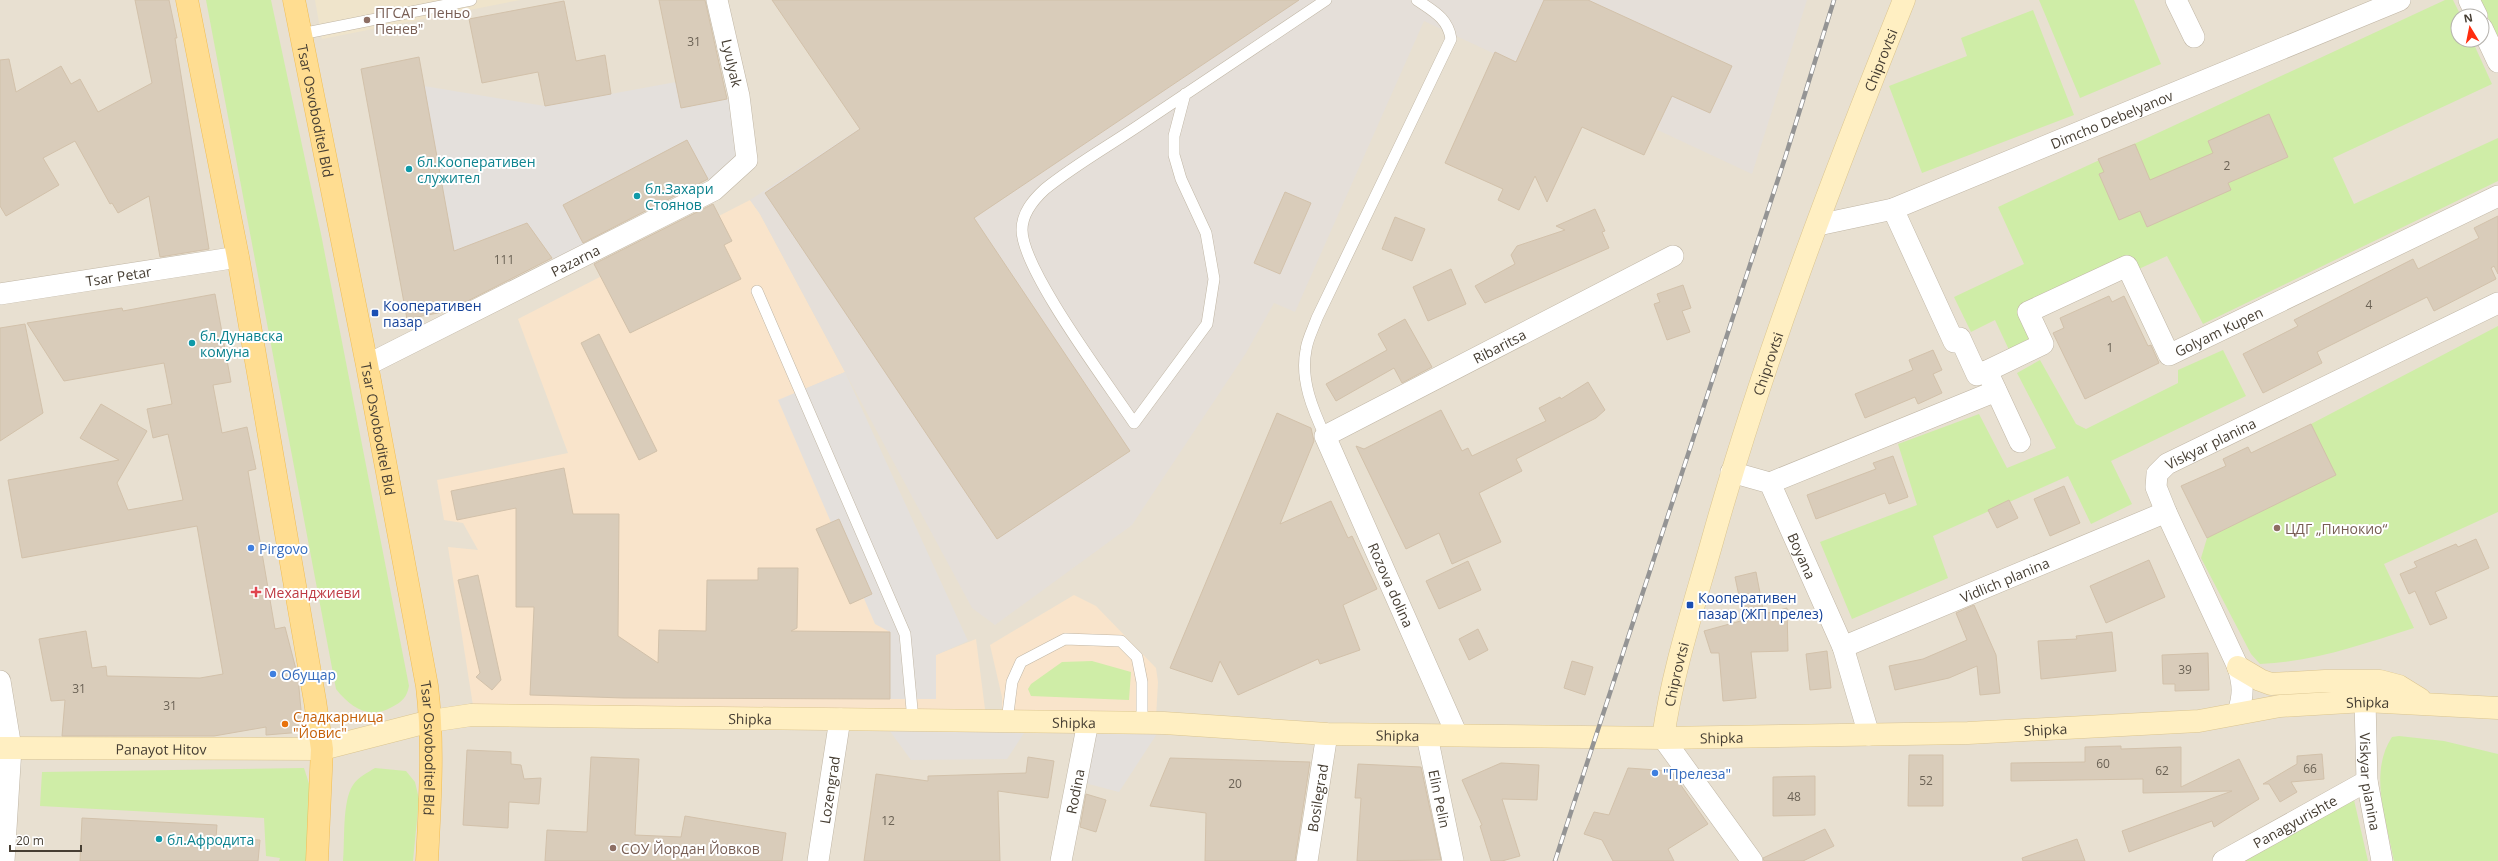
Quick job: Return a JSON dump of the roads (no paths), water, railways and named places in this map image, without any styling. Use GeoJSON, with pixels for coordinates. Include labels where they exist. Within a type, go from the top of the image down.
{"type":"FeatureCollection","features":[{"type":"Feature","properties":{"kind":"main road"},"geometry":{"type":"LineString","coordinates":[[187,0],[238,257],[322,749],[317,861]]}},
{"type":"Feature","properties":{"kind":"main road","name":"Tsar Osvoboditel Bld"},"geometry":{"type":"LineString","coordinates":[[294,0],[367,366],[427,686],[431,721],[432,781],[427,861]]}},
{"type":"Feature","properties":{"kind":"main road","name":"Chiprovtsi"},"geometry":{"type":"LineString","coordinates":[[1663,738],[1670,693],[1731,472],[1818,225],[1904,0]]}},
{"type":"Feature","properties":{"kind":"main road"},"geometry":{"type":"LineString","coordinates":[[2238,667],[2260,680],[2271,684],[2325,681],[2380,682],[2399,686],[2424,702]]}},
{"type":"Feature","properties":{"kind":"main road","name":"Shipka"},"geometry":{"type":"LineString","coordinates":[[322,749],[431,721],[471,714],[1142,722],[1327,734],[1663,738],[1968,733],[2191,722],[2238,712],[2280,706],[2365,700],[2424,702],[2498,708]]}},
{"type":"Feature","properties":{"kind":"main road","name":"Shipka"},"geometry":{"type":"LineString","coordinates":[[2475,707],[2498,718]]}},
{"type":"Feature","properties":{"kind":"main road","name":"Panayot Hitov"},"geometry":{"type":"LineString","coordinates":[[5,748],[322,749]]}},
{"type":"Feature","properties":{"kind":"street","name":"Lyulyak"},"geometry":{"type":"LineString","coordinates":[[717,0],[744,127]]}},
{"type":"Feature","properties":{"kind":"street"},"geometry":{"type":"LineString","coordinates":[[2176,0],[2194,37]]}},
{"type":"Feature","properties":{"kind":"street","name":"Dimcho Debelyanov"},"geometry":{"type":"LineString","coordinates":[[1818,225],[1893,209],[2400,0]]}},
{"type":"Feature","properties":{"kind":"street"},"geometry":{"type":"LineString","coordinates":[[2490,45],[2498,62]]}},
{"type":"Feature","properties":{"kind":"street","name":"Pazarna"},"geometry":{"type":"LineString","coordinates":[[367,366],[714,190],[747,160],[744,127]]}},
{"type":"Feature","properties":{"kind":"street","name":"Golyam Kupen"},"geometry":{"type":"LineString","coordinates":[[1987,371],[2043,344],[2028,312],[2127,266],[2169,354],[2498,196]]}},
{"type":"Feature","properties":{"kind":"street"},"geometry":{"type":"LineString","coordinates":[[1893,209],[1954,342],[1960,338],[1977,375],[1987,371],[2020,442]]}},
{"type":"Feature","properties":{"kind":"street","name":"Ribaritsa"},"geometry":{"type":"LineString","coordinates":[[1325,436],[1672,256]]}},
{"type":"Feature","properties":{"kind":"street","name":"Tsar Petar"},"geometry":{"type":"LineString","coordinates":[[0,294],[238,257]]}},
{"type":"Feature","properties":{"kind":"street","name":"Viskyar planina"},"geometry":{"type":"LineString","coordinates":[[2238,712],[2243,697],[2243,685],[2238,667],[2166,512],[2156,487],[2157,474],[2167,464],[2498,303]]}},
{"type":"Feature","properties":{"kind":"street"},"geometry":{"type":"LineString","coordinates":[[1731,472],[1770,483],[1996,391]]}},
{"type":"Feature","properties":{"kind":"street","name":"Rozova dolina"},"geometry":{"type":"LineString","coordinates":[[1325,436],[1457,735]]}},
{"type":"Feature","properties":{"kind":"street","name":"Boyana"},"geometry":{"type":"LineString","coordinates":[[1770,483],[1843,647],[1869,735]]}},
{"type":"Feature","properties":{"kind":"street","name":"Vidlich planina"},"geometry":{"type":"LineString","coordinates":[[1843,647],[2166,512]]}},
{"type":"Feature","properties":{"kind":"street"},"geometry":{"type":"LineString","coordinates":[[0,680],[5,748],[4,861]]}},
{"type":"Feature","properties":{"kind":"street","name":"Viskyar planina"},"geometry":{"type":"LineString","coordinates":[[2365,700],[2367,781],[2382,861]]}},
{"type":"Feature","properties":{"kind":"street","name":"Lozengrad"},"geometry":{"type":"LineString","coordinates":[[818,861],[840,719]]}},
{"type":"Feature","properties":{"kind":"street","name":"Rodina"},"geometry":{"type":"LineString","coordinates":[[1061,861],[1088,722]]}},
{"type":"Feature","properties":{"kind":"street","name":"Bosilegrad"},"geometry":{"type":"LineString","coordinates":[[1307,861],[1327,734]]}},
{"type":"Feature","properties":{"kind":"street","name":"Elin Pelin"},"geometry":{"type":"LineString","coordinates":[[1427,736],[1453,861]]}},
{"type":"Feature","properties":{"kind":"street"},"geometry":{"type":"LineString","coordinates":[[1663,738],[1752,861]]}},
{"type":"Feature","properties":{"kind":"street","name":"Panagyurishte"},"geometry":{"type":"LineString","coordinates":[[2223,861],[2367,781]]}},
{"type":"Feature","properties":{"kind":"lane"},"geometry":{"type":"LineString","coordinates":[[300,34],[471,0]]}},
{"type":"Feature","properties":{"kind":"lane"},"geometry":{"type":"LineString","coordinates":[[1185,94],[1174,136],[1174,155],[1181,179],[1206,233],[1214,279],[1207,324],[1134,423],[1052,299],[1026,254],[1022,230],[1026,211],[1045,190],[1185,94],[1326,0]]}},
{"type":"Feature","properties":{"kind":"lane"},"geometry":{"type":"LineString","coordinates":[[1325,436],[1311,406],[1305,374],[1306,350],[1317,318],[1451,39],[1449,27],[1440,16],[1417,0]]}},
{"type":"Feature","properties":{"kind":"lane"},"geometry":{"type":"LineString","coordinates":[[757,292],[904,634],[913,720]]}},
{"type":"Feature","properties":{"kind":"lane"},"geometry":{"type":"LineString","coordinates":[[1007,721],[1012,682],[1021,662],[1065,639],[1121,641],[1137,657],[1142,682],[1142,722]]}},
{"type":"Feature","properties":{"kind":"railway"},"geometry":{"type":"LineString","coordinates":[[1555,861],[1785,158],[1834,0]]}},
{"type":"Feature","properties":{"kind":"place","name":"ПГСАГ \"Пеньо Пенев\""},"geometry":{"type":"Point","coordinates":[367,20]}},
{"type":"Feature","properties":{"kind":"place","name":"бл.Кооперативен служител"},"geometry":{"type":"Point","coordinates":[409,169]}},
{"type":"Feature","properties":{"kind":"place","name":"бл.Захари Стоянов"},"geometry":{"type":"Point","coordinates":[637,196]}},
{"type":"Feature","properties":{"kind":"place","name":"Кооперативен пазар"},"geometry":{"type":"Point","coordinates":[375,313]}},
{"type":"Feature","properties":{"kind":"place","name":"бл.Дунавска комуна"},"geometry":{"type":"Point","coordinates":[192,343]}},
{"type":"Feature","properties":{"kind":"place","name":"ЦДГ „Пинокио“"},"geometry":{"type":"Point","coordinates":[2277,528]}},
{"type":"Feature","properties":{"kind":"place","name":"Pirgovo"},"geometry":{"type":"Point","coordinates":[251,548]}},
{"type":"Feature","properties":{"kind":"place","name":"Механджиеви"},"geometry":{"type":"Point","coordinates":[256,592]}},
{"type":"Feature","properties":{"kind":"place","name":"Кооперативен пазар (ЖП прелез)"},"geometry":{"type":"Point","coordinates":[1690,605]}},
{"type":"Feature","properties":{"kind":"place","name":"Обущар"},"geometry":{"type":"Point","coordinates":[273,674]}},
{"type":"Feature","properties":{"kind":"place","name":"Сладкарница \"Йовис\""},"geometry":{"type":"Point","coordinates":[285,724]}},
{"type":"Feature","properties":{"kind":"place","name":"\"Прелеза\""},"geometry":{"type":"Point","coordinates":[1655,773]}},
{"type":"Feature","properties":{"kind":"place","name":"бл.Афродита"},"geometry":{"type":"Point","coordinates":[159,839]}},
{"type":"Feature","properties":{"kind":"place","name":"СОУ Йордан Йовков"},"geometry":{"type":"Point","coordinates":[613,848]}}]}
